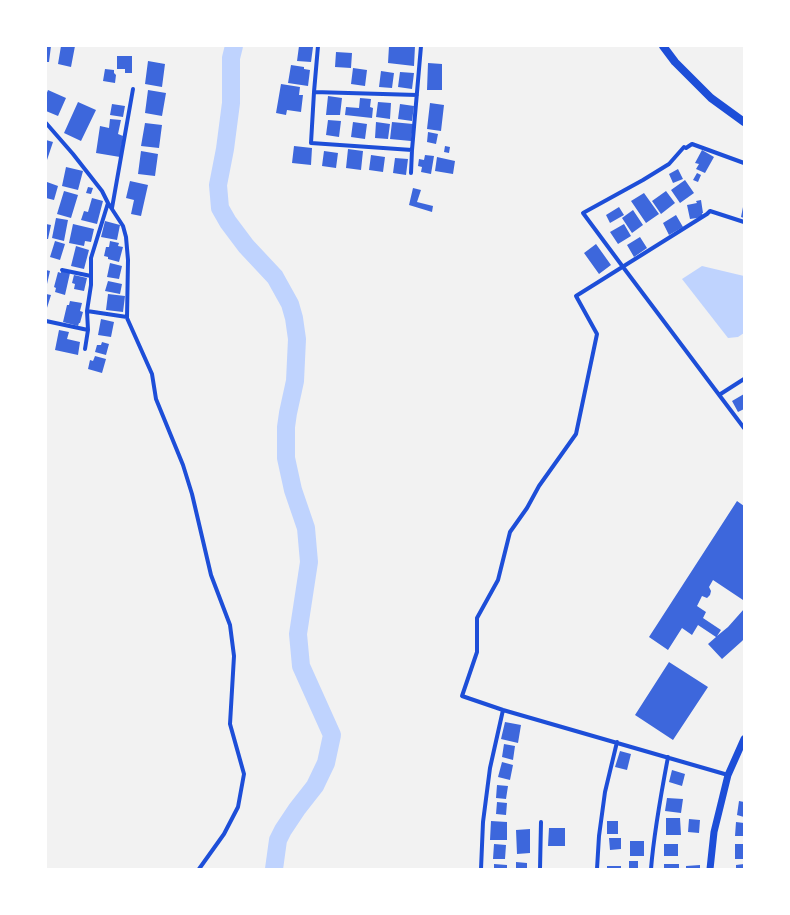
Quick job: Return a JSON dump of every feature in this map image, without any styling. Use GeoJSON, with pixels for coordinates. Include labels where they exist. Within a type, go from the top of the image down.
{"type":"FeatureCollection","features":[{"type":"Feature","properties":{"kind":"main road"},"geometry":{"type":"LineString","coordinates":[[663,46],[675,62],[711,98],[744,122]]}},
{"type":"Feature","properties":{"kind":"street"},"geometry":{"type":"LineString","coordinates":[[318,46],[311,143],[412,150]]}},
{"type":"Feature","properties":{"kind":"street"},"geometry":{"type":"LineString","coordinates":[[411,173],[421,46]]}},
{"type":"Feature","properties":{"kind":"street"},"geometry":{"type":"LineString","coordinates":[[112,209],[134,89]]}},
{"type":"Feature","properties":{"kind":"street"},"geometry":{"type":"LineString","coordinates":[[314,92],[417,95]]}},
{"type":"Feature","properties":{"kind":"street"},"geometry":{"type":"LineString","coordinates":[[46,123],[74,154],[102,191],[123,226],[126,237],[128,260],[127,317],[152,374],[156,399],[183,465],[192,494],[211,575],[230,625],[234,656],[230,724],[244,774],[238,807],[224,834],[199,869]]}},
{"type":"Feature","properties":{"kind":"street"},"geometry":{"type":"LineString","coordinates":[[744,163],[692,144],[686,148],[684,147],[669,164],[583,213],[744,428]]}},
{"type":"Feature","properties":{"kind":"street"},"geometry":{"type":"LineString","coordinates":[[85,349],[88,330],[91,258],[108,203]]}},
{"type":"Feature","properties":{"kind":"street"},"geometry":{"type":"LineString","coordinates":[[728,775],[504,710],[462,696],[477,652],[477,618],[498,580],[510,532],[527,508],[539,486],[576,434],[597,334],[576,296],[710,211],[744,222]]}},
{"type":"Feature","properties":{"kind":"street"},"geometry":{"type":"LineString","coordinates":[[62,270],[91,276]]}},
{"type":"Feature","properties":{"kind":"street"},"geometry":{"type":"LineString","coordinates":[[88,311],[127,317]]}},
{"type":"Feature","properties":{"kind":"street"},"geometry":{"type":"LineString","coordinates":[[46,321],[88,330]]}},
{"type":"Feature","properties":{"kind":"street"},"geometry":{"type":"LineString","coordinates":[[718,395],[744,379]]}},
{"type":"Feature","properties":{"kind":"street"},"geometry":{"type":"LineString","coordinates":[[482,869],[483,822],[490,768],[504,710]]}},
{"type":"Feature","properties":{"kind":"street"},"geometry":{"type":"LineString","coordinates":[[710,869],[714,832],[728,775],[744,739]]}},
{"type":"Feature","properties":{"kind":"street"},"geometry":{"type":"LineString","coordinates":[[597,869],[599,836],[605,792],[617,742]]}},
{"type":"Feature","properties":{"kind":"street"},"geometry":{"type":"LineString","coordinates":[[651,869],[658,808],[668,757]]}},
{"type":"Feature","properties":{"kind":"street"},"geometry":{"type":"LineString","coordinates":[[540,869],[542,822]]}},
{"type":"Feature","properties":{"kind":"water"},"geometry":{"type":"Polygon","coordinates":[[[702,266],[744,276],[744,333],[738,337],[728,338],[682,279],[702,266]]]}},
{"type":"Feature","properties":{"kind":"building"},"geometry":{"type":"Polygon","coordinates":[[[46,46],[51,46],[49,62],[46,62],[46,46]]]}},
{"type":"Feature","properties":{"kind":"building"},"geometry":{"type":"Polygon","coordinates":[[[61,46],[75,46],[71,67],[58,64],[61,46]]]}},
{"type":"Feature","properties":{"kind":"building"},"geometry":{"type":"Polygon","coordinates":[[[299,46],[313,47],[311,62],[297,61],[299,46]]]}},
{"type":"Feature","properties":{"kind":"building"},"geometry":{"type":"Polygon","coordinates":[[[389,46],[415,46],[414,66],[388,63],[389,46]]]}},
{"type":"Feature","properties":{"kind":"building"},"geometry":{"type":"Polygon","coordinates":[[[336,52],[352,53],[351,68],[335,67],[336,52]]]}},
{"type":"Feature","properties":{"kind":"building"},"geometry":{"type":"Polygon","coordinates":[[[117,56],[132,56],[132,73],[125,73],[125,69],[117,69],[117,56]]]}},
{"type":"Feature","properties":{"kind":"building"},"geometry":{"type":"Polygon","coordinates":[[[148,61],[165,64],[162,87],[145,84],[148,61]]]}},
{"type":"Feature","properties":{"kind":"building"},"geometry":{"type":"Polygon","coordinates":[[[428,63],[442,64],[442,90],[427,90],[428,63]]]}},
{"type":"Feature","properties":{"kind":"building"},"geometry":{"type":"Polygon","coordinates":[[[291,65],[304,67],[304,69],[310,70],[308,86],[288,83],[291,65]]]}},
{"type":"Feature","properties":{"kind":"building"},"geometry":{"type":"Polygon","coordinates":[[[353,68],[367,70],[365,86],[351,84],[353,68]]]}},
{"type":"Feature","properties":{"kind":"building"},"geometry":{"type":"Polygon","coordinates":[[[105,69],[114,70],[116,75],[115,83],[103,81],[105,69]]]}},
{"type":"Feature","properties":{"kind":"building"},"geometry":{"type":"Polygon","coordinates":[[[381,71],[394,73],[392,88],[379,87],[381,71]]]}},
{"type":"Feature","properties":{"kind":"building"},"geometry":{"type":"Polygon","coordinates":[[[400,72],[414,73],[412,89],[398,87],[400,72]]]}},
{"type":"Feature","properties":{"kind":"building"},"geometry":{"type":"Polygon","coordinates":[[[281,84],[300,87],[299,95],[303,95],[301,112],[287,110],[286,115],[276,113],[281,84]]]}},
{"type":"Feature","properties":{"kind":"building"},"geometry":{"type":"Polygon","coordinates":[[[48,90],[66,98],[58,116],[46,111],[46,95],[48,90]]]}},
{"type":"Feature","properties":{"kind":"building"},"geometry":{"type":"Polygon","coordinates":[[[148,90],[166,93],[162,116],[145,113],[148,90]]]}},
{"type":"Feature","properties":{"kind":"building"},"geometry":{"type":"Polygon","coordinates":[[[328,96],[342,98],[340,115],[326,115],[328,96]]]}},
{"type":"Feature","properties":{"kind":"building"},"geometry":{"type":"Polygon","coordinates":[[[360,98],[371,99],[370,107],[373,108],[372,118],[345,115],[346,107],[359,108],[360,98]]]}},
{"type":"Feature","properties":{"kind":"building"},"geometry":{"type":"Polygon","coordinates":[[[78,102],[96,110],[81,141],[64,133],[78,102]]]}},
{"type":"Feature","properties":{"kind":"building"},"geometry":{"type":"Polygon","coordinates":[[[378,102],[391,103],[390,119],[376,117],[378,102]]]}},
{"type":"Feature","properties":{"kind":"building"},"geometry":{"type":"Polygon","coordinates":[[[430,103],[444,105],[441,131],[427,129],[430,103]]]}},
{"type":"Feature","properties":{"kind":"building"},"geometry":{"type":"Polygon","coordinates":[[[112,104],[125,106],[123,117],[110,115],[112,104]]]}},
{"type":"Feature","properties":{"kind":"building"},"geometry":{"type":"Polygon","coordinates":[[[400,104],[414,106],[412,121],[398,119],[400,104]]]}},
{"type":"Feature","properties":{"kind":"building"},"geometry":{"type":"Polygon","coordinates":[[[110,119],[121,120],[118,134],[123,136],[120,157],[96,153],[100,126],[109,128],[110,119]]]}},
{"type":"Feature","properties":{"kind":"building"},"geometry":{"type":"Polygon","coordinates":[[[328,120],[341,121],[339,137],[326,135],[328,120]]]}},
{"type":"Feature","properties":{"kind":"building"},"geometry":{"type":"Polygon","coordinates":[[[353,122],[367,124],[365,139],[351,137],[353,122]]]}},
{"type":"Feature","properties":{"kind":"building"},"geometry":{"type":"Polygon","coordinates":[[[376,122],[390,124],[388,139],[375,138],[376,122]]]}},
{"type":"Feature","properties":{"kind":"building"},"geometry":{"type":"Polygon","coordinates":[[[392,122],[413,124],[411,141],[390,139],[392,122]]]}},
{"type":"Feature","properties":{"kind":"building"},"geometry":{"type":"Polygon","coordinates":[[[145,123],[162,125],[159,148],[141,146],[145,123]]]}},
{"type":"Feature","properties":{"kind":"building"},"geometry":{"type":"Polygon","coordinates":[[[428,132],[438,134],[436,144],[427,142],[428,132]]]}},
{"type":"Feature","properties":{"kind":"building"},"geometry":{"type":"Polygon","coordinates":[[[46,140],[53,142],[46,163],[46,140]]]}},
{"type":"Feature","properties":{"kind":"building"},"geometry":{"type":"Polygon","coordinates":[[[294,146],[312,148],[311,165],[292,163],[294,146]]]}},
{"type":"Feature","properties":{"kind":"building"},"geometry":{"type":"Polygon","coordinates":[[[445,146],[450,147],[449,153],[444,152],[445,146]]]}},
{"type":"Feature","properties":{"kind":"building"},"geometry":{"type":"Polygon","coordinates":[[[348,149],[363,151],[361,170],[346,168],[348,149]]]}},
{"type":"Feature","properties":{"kind":"building"},"geometry":{"type":"Polygon","coordinates":[[[702,150],[714,157],[705,173],[696,169],[699,164],[695,163],[702,150]]]}},
{"type":"Feature","properties":{"kind":"building"},"geometry":{"type":"Polygon","coordinates":[[[141,151],[158,154],[155,176],[138,174],[141,151]]]}},
{"type":"Feature","properties":{"kind":"building"},"geometry":{"type":"Polygon","coordinates":[[[324,151],[338,153],[336,168],[322,166],[324,151]]]}},
{"type":"Feature","properties":{"kind":"building"},"geometry":{"type":"Polygon","coordinates":[[[371,155],[385,157],[383,172],[369,170],[371,155]]]}},
{"type":"Feature","properties":{"kind":"building"},"geometry":{"type":"Polygon","coordinates":[[[425,155],[434,156],[431,174],[421,172],[422,167],[418,166],[419,159],[424,160],[425,155]]]}},
{"type":"Feature","properties":{"kind":"building"},"geometry":{"type":"Polygon","coordinates":[[[437,157],[455,161],[453,174],[435,171],[437,157]]]}},
{"type":"Feature","properties":{"kind":"building"},"geometry":{"type":"Polygon","coordinates":[[[395,158],[408,159],[406,175],[393,173],[395,158]]]}},
{"type":"Feature","properties":{"kind":"building"},"geometry":{"type":"Polygon","coordinates":[[[66,167],[83,171],[78,190],[62,186],[66,167]]]}},
{"type":"Feature","properties":{"kind":"building"},"geometry":{"type":"Polygon","coordinates":[[[678,169],[683,179],[673,183],[669,174],[678,169]]]}},
{"type":"Feature","properties":{"kind":"building"},"geometry":{"type":"Polygon","coordinates":[[[697,173],[701,175],[698,182],[693,180],[697,173]]]}},
{"type":"Feature","properties":{"kind":"building"},"geometry":{"type":"Polygon","coordinates":[[[685,180],[694,193],[680,203],[671,190],[685,180]]]}},
{"type":"Feature","properties":{"kind":"building"},"geometry":{"type":"Polygon","coordinates":[[[130,181],[148,185],[141,216],[131,214],[134,200],[126,198],[130,181]]]}},
{"type":"Feature","properties":{"kind":"building"},"geometry":{"type":"Polygon","coordinates":[[[47,182],[58,186],[54,200],[46,198],[47,182]]]}},
{"type":"Feature","properties":{"kind":"building"},"geometry":{"type":"Polygon","coordinates":[[[88,187],[93,188],[91,194],[86,193],[88,187]]]}},
{"type":"Feature","properties":{"kind":"building"},"geometry":{"type":"Polygon","coordinates":[[[413,188],[421,190],[417,202],[433,206],[432,212],[409,205],[413,188]]]}},
{"type":"Feature","properties":{"kind":"building"},"geometry":{"type":"Polygon","coordinates":[[[64,191],[78,195],[71,218],[57,214],[64,191]]]}},
{"type":"Feature","properties":{"kind":"building"},"geometry":{"type":"Polygon","coordinates":[[[666,191],[675,203],[661,214],[652,201],[666,191]]]}},
{"type":"Feature","properties":{"kind":"building"},"geometry":{"type":"Polygon","coordinates":[[[644,193],[659,214],[646,223],[631,201],[644,193]]]}},
{"type":"Feature","properties":{"kind":"building"},"geometry":{"type":"Polygon","coordinates":[[[92,198],[103,201],[97,224],[81,220],[84,211],[88,212],[92,198]]]}},
{"type":"Feature","properties":{"kind":"building"},"geometry":{"type":"Polygon","coordinates":[[[701,200],[703,217],[690,219],[687,205],[697,203],[696,201],[701,200]]]}},
{"type":"Feature","properties":{"kind":"building"},"geometry":{"type":"Polygon","coordinates":[[[619,207],[624,215],[610,223],[606,215],[619,207]]]}},
{"type":"Feature","properties":{"kind":"building"},"geometry":{"type":"Polygon","coordinates":[[[744,207],[744,218],[741,217],[744,207]]]}},
{"type":"Feature","properties":{"kind":"building"},"geometry":{"type":"Polygon","coordinates":[[[633,210],[643,225],[632,233],[622,218],[633,210]]]}},
{"type":"Feature","properties":{"kind":"building"},"geometry":{"type":"Polygon","coordinates":[[[676,215],[683,227],[669,235],[663,223],[676,215]]]}},
{"type":"Feature","properties":{"kind":"building"},"geometry":{"type":"Polygon","coordinates":[[[56,218],[68,220],[64,241],[52,238],[56,218]]]}},
{"type":"Feature","properties":{"kind":"building"},"geometry":{"type":"Polygon","coordinates":[[[105,221],[120,225],[117,240],[101,237],[105,221]]]}},
{"type":"Feature","properties":{"kind":"building"},"geometry":{"type":"Polygon","coordinates":[[[46,224],[51,225],[48,239],[46,239],[46,224]]]}},
{"type":"Feature","properties":{"kind":"building"},"geometry":{"type":"Polygon","coordinates":[[[73,224],[94,229],[91,242],[85,241],[84,246],[69,243],[73,224]]]}},
{"type":"Feature","properties":{"kind":"building"},"geometry":{"type":"Polygon","coordinates":[[[624,224],[631,236],[618,244],[610,232],[624,224]]]}},
{"type":"Feature","properties":{"kind":"building"},"geometry":{"type":"Polygon","coordinates":[[[640,237],[647,248],[634,257],[627,245],[640,237]]]}},
{"type":"Feature","properties":{"kind":"building"},"geometry":{"type":"Polygon","coordinates":[[[55,241],[65,244],[60,260],[50,257],[55,241]]]}},
{"type":"Feature","properties":{"kind":"building"},"geometry":{"type":"Polygon","coordinates":[[[110,241],[119,243],[118,246],[123,247],[119,262],[108,259],[108,257],[104,256],[106,247],[109,247],[110,241]]]}},
{"type":"Feature","properties":{"kind":"building"},"geometry":{"type":"Polygon","coordinates":[[[596,244],[611,265],[599,274],[584,253],[596,244]]]}},
{"type":"Feature","properties":{"kind":"building"},"geometry":{"type":"Polygon","coordinates":[[[76,246],[89,250],[84,269],[71,266],[76,246]]]}},
{"type":"Feature","properties":{"kind":"building"},"geometry":{"type":"Polygon","coordinates":[[[110,263],[122,266],[119,279],[107,277],[110,263]]]}},
{"type":"Feature","properties":{"kind":"building"},"geometry":{"type":"Polygon","coordinates":[[[46,270],[50,271],[47,284],[46,284],[46,270]]]}},
{"type":"Feature","properties":{"kind":"building"},"geometry":{"type":"Polygon","coordinates":[[[61,271],[70,273],[65,295],[55,292],[56,288],[54,287],[58,272],[61,273],[61,271]]]}},
{"type":"Feature","properties":{"kind":"building"},"geometry":{"type":"Polygon","coordinates":[[[74,275],[87,278],[84,291],[74,289],[75,284],[72,283],[74,275]]]}},
{"type":"Feature","properties":{"kind":"building"},"geometry":{"type":"Polygon","coordinates":[[[108,281],[122,284],[120,294],[105,291],[108,281]]]}},
{"type":"Feature","properties":{"kind":"building"},"geometry":{"type":"Polygon","coordinates":[[[46,294],[51,295],[46,311],[46,294]]]}},
{"type":"Feature","properties":{"kind":"building"},"geometry":{"type":"Polygon","coordinates":[[[108,294],[125,296],[123,312],[106,310],[108,294]]]}},
{"type":"Feature","properties":{"kind":"building"},"geometry":{"type":"Polygon","coordinates":[[[70,301],[82,303],[80,311],[83,312],[78,326],[63,322],[67,305],[69,305],[70,301]]]}},
{"type":"Feature","properties":{"kind":"building"},"geometry":{"type":"Polygon","coordinates":[[[101,319],[114,322],[111,337],[98,335],[101,319]]]}},
{"type":"Feature","properties":{"kind":"building"},"geometry":{"type":"Polygon","coordinates":[[[59,330],[69,332],[67,339],[80,342],[78,355],[55,350],[59,330]]]}},
{"type":"Feature","properties":{"kind":"building"},"geometry":{"type":"Polygon","coordinates":[[[102,342],[109,344],[106,355],[95,352],[97,345],[101,345],[102,342]]]}},
{"type":"Feature","properties":{"kind":"building"},"geometry":{"type":"Polygon","coordinates":[[[95,356],[106,359],[102,373],[88,369],[90,360],[93,361],[95,356]]]}},
{"type":"Feature","properties":{"kind":"building"},"geometry":{"type":"Polygon","coordinates":[[[744,394],[744,409],[738,412],[732,401],[744,394]]]}},
{"type":"Feature","properties":{"kind":"building"},"geometry":{"type":"Polygon","coordinates":[[[737,501],[744,506],[744,599],[743,600],[713,580],[709,587],[711,591],[710,595],[707,598],[702,596],[697,606],[706,612],[703,618],[721,630],[717,636],[728,627],[744,609],[744,639],[722,659],[708,644],[716,637],[698,625],[692,635],[682,628],[668,650],[649,637],[737,501]]]}},
{"type":"Feature","properties":{"kind":"building"},"geometry":{"type":"Polygon","coordinates":[[[669,662],[708,687],[673,740],[635,715],[669,662]]]}},
{"type":"Feature","properties":{"kind":"building"},"geometry":{"type":"Polygon","coordinates":[[[505,722],[521,725],[518,743],[501,739],[505,722]]]}},
{"type":"Feature","properties":{"kind":"building"},"geometry":{"type":"Polygon","coordinates":[[[504,744],[515,746],[513,760],[502,757],[504,744]]]}},
{"type":"Feature","properties":{"kind":"building"},"geometry":{"type":"Polygon","coordinates":[[[620,751],[631,754],[627,770],[615,767],[620,751]]]}},
{"type":"Feature","properties":{"kind":"building"},"geometry":{"type":"Polygon","coordinates":[[[502,762],[513,765],[510,780],[498,777],[502,762]]]}},
{"type":"Feature","properties":{"kind":"building"},"geometry":{"type":"Polygon","coordinates":[[[672,770],[685,774],[682,786],[669,782],[672,770]]]}},
{"type":"Feature","properties":{"kind":"building"},"geometry":{"type":"Polygon","coordinates":[[[497,785],[508,786],[506,799],[496,798],[497,785]]]}},
{"type":"Feature","properties":{"kind":"building"},"geometry":{"type":"Polygon","coordinates":[[[667,798],[683,799],[681,813],[665,811],[667,798]]]}},
{"type":"Feature","properties":{"kind":"building"},"geometry":{"type":"Polygon","coordinates":[[[739,801],[744,802],[744,817],[737,815],[739,801]]]}},
{"type":"Feature","properties":{"kind":"building"},"geometry":{"type":"Polygon","coordinates":[[[497,802],[507,803],[506,815],[496,814],[497,802]]]}},
{"type":"Feature","properties":{"kind":"building"},"geometry":{"type":"Polygon","coordinates":[[[666,818],[680,818],[681,835],[666,835],[666,818]]]}},
{"type":"Feature","properties":{"kind":"building"},"geometry":{"type":"Polygon","coordinates":[[[689,819],[700,820],[699,833],[688,832],[689,819]]]}},
{"type":"Feature","properties":{"kind":"building"},"geometry":{"type":"Polygon","coordinates":[[[491,821],[507,822],[507,840],[490,840],[491,821]]]}},
{"type":"Feature","properties":{"kind":"building"},"geometry":{"type":"Polygon","coordinates":[[[607,821],[618,821],[618,834],[607,834],[607,821]]]}},
{"type":"Feature","properties":{"kind":"building"},"geometry":{"type":"Polygon","coordinates":[[[736,822],[744,823],[744,836],[735,836],[736,822]]]}},
{"type":"Feature","properties":{"kind":"building"},"geometry":{"type":"Polygon","coordinates":[[[549,828],[565,828],[565,846],[548,846],[549,828]]]}},
{"type":"Feature","properties":{"kind":"building"},"geometry":{"type":"Polygon","coordinates":[[[530,829],[530,853],[517,854],[516,830],[530,829]]]}},
{"type":"Feature","properties":{"kind":"building"},"geometry":{"type":"Polygon","coordinates":[[[609,838],[621,838],[621,849],[610,850],[609,838]]]}},
{"type":"Feature","properties":{"kind":"building"},"geometry":{"type":"Polygon","coordinates":[[[630,841],[644,841],[644,856],[630,856],[630,841]]]}},
{"type":"Feature","properties":{"kind":"building"},"geometry":{"type":"Polygon","coordinates":[[[494,844],[506,845],[505,859],[493,859],[494,844]]]}},
{"type":"Feature","properties":{"kind":"building"},"geometry":{"type":"Polygon","coordinates":[[[664,844],[678,844],[678,856],[664,856],[664,844]]]}},
{"type":"Feature","properties":{"kind":"building"},"geometry":{"type":"Polygon","coordinates":[[[735,844],[744,844],[744,859],[735,859],[735,844]]]}},
{"type":"Feature","properties":{"kind":"building"},"geometry":{"type":"Polygon","coordinates":[[[629,861],[638,861],[638,869],[629,869],[629,861]]]}},
{"type":"Feature","properties":{"kind":"building"},"geometry":{"type":"Polygon","coordinates":[[[516,862],[527,863],[527,869],[516,869],[516,862]]]}},
{"type":"Feature","properties":{"kind":"building"},"geometry":{"type":"Polygon","coordinates":[[[494,864],[507,865],[507,869],[494,869],[494,864]]]}},
{"type":"Feature","properties":{"kind":"building"},"geometry":{"type":"Polygon","coordinates":[[[664,864],[679,864],[679,869],[664,869],[664,864]]]}},
{"type":"Feature","properties":{"kind":"building"},"geometry":{"type":"Polygon","coordinates":[[[744,864],[744,869],[736,869],[736,865],[744,864]]]}},
{"type":"Feature","properties":{"kind":"building"},"geometry":{"type":"Polygon","coordinates":[[[700,865],[700,869],[686,869],[686,866],[700,865]]]}},
{"type":"Feature","properties":{"kind":"building"},"geometry":{"type":"Polygon","coordinates":[[[607,866],[621,866],[621,869],[607,869],[607,866]]]}},
{"type":"Feature","properties":{"kind":"waterway"},"geometry":{"type":"LineString","coordinates":[[234,46],[231,58],[231,103],[225,149],[218,185],[220,208],[228,222],[246,246],[275,277],[290,304],[294,318],[297,339],[295,381],[286,427],[286,458],[293,490],[306,528],[309,562],[298,634],[301,666],[332,735],[326,763],[315,786],[297,809],[278,840],[274,869]]}}]}
